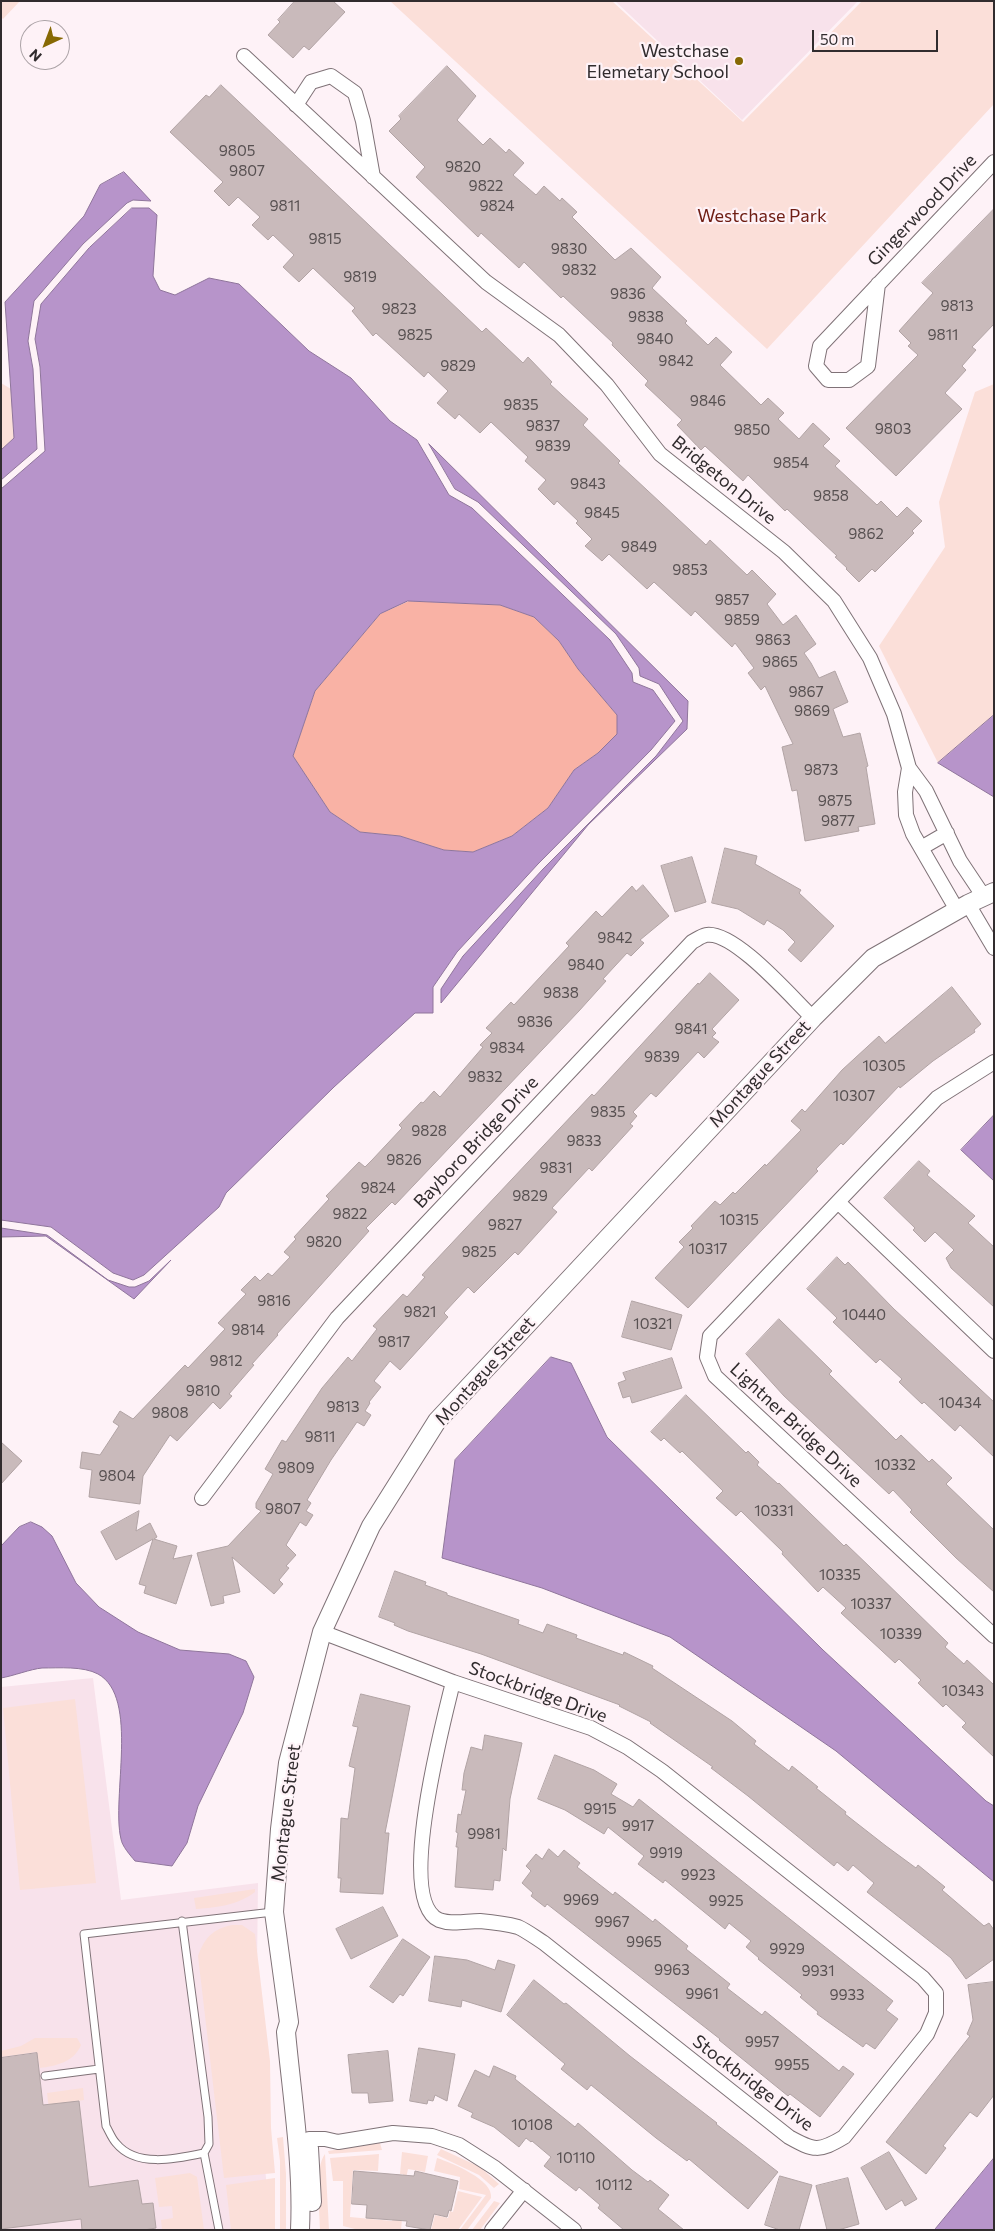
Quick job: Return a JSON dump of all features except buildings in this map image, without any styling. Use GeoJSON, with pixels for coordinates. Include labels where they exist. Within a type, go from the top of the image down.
{"type":"FeatureCollection","features":[{"type":"Feature","properties":{"kind":"street","name":"Bridgeton Drive"},"geometry":{"type":"LineString","coordinates":[[244,56],[486,282],[559,334],[607,385],[660,454],[784,552],[834,601],[870,658],[894,714],[909,768],[926,791],[947,833],[994,948]]}},
{"type":"Feature","properties":{"kind":"street"},"geometry":{"type":"LineString","coordinates":[[296,105],[311,82],[331,76],[355,93],[363,121],[373,177]]}},
{"type":"Feature","properties":{"kind":"street","name":"Gingerwood Drive"},"geometry":{"type":"LineString","coordinates":[[878,284],[868,366],[848,380],[828,380],[816,366],[820,346],[878,284],[994,162]]}},
{"type":"Feature","properties":{"kind":"street","name":"Bridgeton Drive"},"geometry":{"type":"LineString","coordinates":[[909,768],[905,792],[906,815],[912,834],[921,848],[975,901]]}},
{"type":"Feature","properties":{"kind":"street"},"geometry":{"type":"LineString","coordinates":[[921,848],[947,833]]}},
{"type":"Feature","properties":{"kind":"street","name":"Montague Street"},"geometry":{"type":"LineString","coordinates":[[312,2230],[312,2175],[309,2140],[295,2032],[289,2022],[274,1912],[280,1829],[288,1763],[322,1632],[371,1526],[437,1421],[813,1018],[873,958],[975,901]]}},
{"type":"Feature","properties":{"kind":"street","name":"Bayboro Bridge Drive"},"geometry":{"type":"LineString","coordinates":[[202,1498],[337,1318],[692,942],[706,935],[726,938],[743,950],[813,1018]]}},
{"type":"Feature","properties":{"kind":"street","name":"Lightner Bridge Drive"},"geometry":{"type":"LineString","coordinates":[[994,1062],[937,1098],[839,1204],[710,1336],[707,1357],[715,1376],[994,1636]]}},
{"type":"Feature","properties":{"kind":"street"},"geometry":{"type":"LineString","coordinates":[[839,1204],[994,1351]]}},
{"type":"Feature","properties":{"kind":"street","name":"Stockbridge Drive"},"geometry":{"type":"LineString","coordinates":[[322,1632],[453,1682],[591,1728],[627,1747],[662,1771],[923,1978],[936,1993],[936,2013],[927,2034],[844,2137],[829,2146],[809,2149],[789,2137],[544,1943],[518,1928],[481,1921],[457,1923],[437,1919],[424,1903],[419,1877],[434,1757],[453,1682]]}},
{"type":"Feature","properties":{"kind":"street","name":"Montague Street"},"geometry":{"type":"LineString","coordinates":[[289,2022],[286,2032],[298,2154],[301,2208],[300,2230]]}},
{"type":"Feature","properties":{"kind":"street"},"geometry":{"type":"LineString","coordinates":[[309,2140],[325,2139],[338,2142],[394,2133],[432,2136],[459,2146],[495,2168],[574,2230]]}},
{"type":"Feature","properties":{"kind":"street"},"geometry":{"type":"LineString","coordinates":[[492,2230],[524,2190]]}},
{"type":"Feature","properties":{"kind":"lane"},"geometry":{"type":"LineString","coordinates":[[204,2153],[147,2160],[127,2154],[115,2143],[106,2126],[84,1934],[182,1921],[274,1912]]}},
{"type":"Feature","properties":{"kind":"lane"},"geometry":{"type":"LineString","coordinates":[[182,1921],[208,2117],[209,2144],[204,2153],[219,2230]]}},
{"type":"Feature","properties":{"kind":"lane"},"geometry":{"type":"LineString","coordinates":[[45,2076],[99,2069]]}},
{"type":"Feature","properties":{"kind":"shaded area","name":"Westchase Elemetary School"},"geometry":{"type":"Polygon","coordinates":[[[615,1],[858,1],[742,120],[615,1]]]}},
{"type":"Feature","properties":{"kind":"shaded area"},"geometry":{"type":"Polygon","coordinates":[[[124,172],[151,201],[133,200],[127,203],[83,244],[34,301],[28,341],[33,369],[37,449],[1,480],[1,450],[14,438],[5,302],[84,216],[100,185],[124,172]]]}},
{"type":"Feature","properties":{"kind":"shaded area"},"geometry":{"type":"Polygon","coordinates":[[[132,208],[149,208],[157,215],[153,276],[160,290],[175,295],[209,278],[239,284],[309,351],[351,378],[390,421],[417,440],[449,495],[472,508],[610,640],[632,673],[633,682],[653,690],[675,721],[651,750],[538,864],[457,952],[433,987],[433,1013],[415,1013],[334,1087],[226,1193],[219,1207],[144,1275],[133,1280],[113,1273],[51,1227],[1,1220],[1,489],[45,451],[40,367],[35,339],[41,304],[89,248],[132,208]],[[408,601],[380,614],[315,691],[293,756],[330,812],[360,832],[400,836],[444,850],[473,852],[512,836],[548,808],[574,770],[598,753],[617,734],[617,715],[578,669],[559,641],[534,617],[500,605],[408,601]]]}},
{"type":"Feature","properties":{"kind":"shaded area"},"geometry":{"type":"Polygon","coordinates":[[[429,444],[688,701],[687,729],[588,825],[441,1003],[441,989],[463,956],[543,869],[656,756],[683,721],[659,684],[640,676],[639,668],[616,634],[478,502],[455,489],[429,444]]]}},
{"type":"Feature","properties":{"kind":"shaded area"},"geometry":{"type":"Polygon","coordinates":[[[409,601],[500,605],[534,617],[559,641],[578,669],[617,715],[617,734],[598,753],[574,770],[548,808],[512,836],[473,852],[444,850],[400,836],[360,832],[330,812],[293,756],[315,691],[380,614],[409,601]]]}},
{"type":"Feature","properties":{"kind":"shaded area"},"geometry":{"type":"Polygon","coordinates":[[[994,715],[994,797],[938,763],[994,715]]]}},
{"type":"Feature","properties":{"kind":"shaded area"},"geometry":{"type":"Polygon","coordinates":[[[994,1115],[994,1181],[961,1150],[994,1115]]]}},
{"type":"Feature","properties":{"kind":"shaded area"},"geometry":{"type":"Polygon","coordinates":[[[1,1228],[47,1235],[108,1280],[129,1287],[135,1287],[149,1281],[171,1260],[134,1299],[46,1236],[1,1237],[1,1228]]]}},
{"type":"Feature","properties":{"kind":"shaded area"},"geometry":{"type":"Polygon","coordinates":[[[551,1357],[571,1363],[607,1437],[823,1650],[986,1801],[994,1806],[994,1882],[836,1751],[670,1637],[542,1588],[442,1558],[455,1460],[551,1357]]]}},
{"type":"Feature","properties":{"kind":"shaded area"},"geometry":{"type":"Polygon","coordinates":[[[31,1522],[42,1527],[52,1536],[76,1583],[99,1607],[138,1632],[180,1650],[229,1654],[246,1661],[254,1677],[243,1713],[198,1806],[187,1843],[172,1866],[135,1861],[122,1842],[119,1821],[122,1750],[121,1726],[118,1704],[111,1686],[92,1671],[71,1668],[42,1668],[1,1678],[1,1546],[19,1527],[31,1522]]]}},
{"type":"Feature","properties":{"kind":"shaded area"},"geometry":{"type":"Polygon","coordinates":[[[93,1678],[121,1900],[258,1883],[256,2049],[270,2230],[1,2230],[1,1687],[93,1678]]]}},
{"type":"Feature","properties":{"kind":"shaded area"},"geometry":{"type":"Polygon","coordinates":[[[994,2158],[994,2230],[934,2230],[935,2229],[994,2158]]]}},
{"type":"Feature","properties":{"kind":"green space"},"geometry":{"type":"Polygon","coordinates":[[[1,1],[20,1],[3,19],[1,17],[1,1]]]}},
{"type":"Feature","properties":{"kind":"green space","name":"Westchase Park"},"geometry":{"type":"Polygon","coordinates":[[[390,1],[612,1],[743,122],[862,1],[994,1],[994,104],[767,349],[390,1]]]}},
{"type":"Feature","properties":{"kind":"green space"},"geometry":{"type":"Polygon","coordinates":[[[1,383],[11,389],[14,438],[1,450],[1,383]]]}},
{"type":"Feature","properties":{"kind":"green space"},"geometry":{"type":"Polygon","coordinates":[[[994,384],[994,715],[938,763],[879,646],[945,547],[939,502],[975,392],[994,384]]]}},
{"type":"Feature","properties":{"kind":"green space"},"geometry":{"type":"Polygon","coordinates":[[[75,1699],[96,1883],[20,1890],[3,1708],[75,1699]]]}},
{"type":"Feature","properties":{"kind":"green space"},"geometry":{"type":"Polygon","coordinates":[[[255,1889],[255,1892],[248,1897],[234,1903],[196,1909],[194,1898],[255,1889]]]}},
{"type":"Feature","properties":{"kind":"green space"},"geometry":{"type":"Polygon","coordinates":[[[232,1925],[242,1925],[255,1934],[270,2061],[271,2128],[275,2173],[224,2178],[198,1956],[210,1935],[232,1925]]]}},
{"type":"Feature","properties":{"kind":"green space"},"geometry":{"type":"Polygon","coordinates":[[[35,2038],[77,2038],[81,2045],[74,2055],[64,2062],[40,2068],[37,2052],[1,2057],[1,2051],[21,2046],[35,2038]]]}},
{"type":"Feature","properties":{"kind":"green space"},"geometry":{"type":"Polygon","coordinates":[[[83,2088],[84,2100],[49,2109],[47,2093],[83,2088]]]}},
{"type":"Feature","properties":{"kind":"green space"},"geometry":{"type":"Polygon","coordinates":[[[283,2137],[286,2174],[286,2230],[280,2230],[280,2161],[277,2138],[283,2137]]]}},
{"type":"Feature","properties":{"kind":"green space"},"geometry":{"type":"Polygon","coordinates":[[[380,2143],[382,2150],[329,2154],[328,2151],[380,2143]]]}},
{"type":"Feature","properties":{"kind":"green space"},"geometry":{"type":"Polygon","coordinates":[[[441,2149],[480,2167],[499,2184],[494,2188],[479,2175],[437,2155],[441,2149]]]}},
{"type":"Feature","properties":{"kind":"green space"},"geometry":{"type":"Polygon","coordinates":[[[402,2152],[428,2156],[425,2172],[408,2169],[405,2183],[402,2183],[403,2174],[400,2174],[402,2152]]]}},
{"type":"Feature","properties":{"kind":"green space"},"geometry":{"type":"Polygon","coordinates":[[[325,2154],[329,2230],[320,2230],[319,2179],[325,2154]]]}},
{"type":"Feature","properties":{"kind":"green space"},"geometry":{"type":"Polygon","coordinates":[[[379,2154],[378,2171],[353,2170],[350,2217],[392,2221],[394,2193],[405,2185],[401,2230],[359,2230],[343,2226],[343,2181],[333,2181],[330,2158],[379,2154]]]}},
{"type":"Feature","properties":{"kind":"green space"},"geometry":{"type":"Polygon","coordinates":[[[437,2158],[471,2173],[486,2185],[490,2191],[491,2198],[467,2230],[460,2230],[486,2195],[459,2189],[460,2177],[434,2171],[437,2158]]]}},
{"type":"Feature","properties":{"kind":"green space"},"geometry":{"type":"Polygon","coordinates":[[[190,2173],[197,2177],[204,2230],[162,2230],[161,2220],[173,2218],[172,2206],[159,2207],[155,2178],[190,2173]]]}},
{"type":"Feature","properties":{"kind":"green space"},"geometry":{"type":"Polygon","coordinates":[[[275,2178],[275,2230],[231,2230],[226,2185],[275,2178]]]}},
{"type":"Feature","properties":{"kind":"green space"},"geometry":{"type":"Polygon","coordinates":[[[458,2191],[482,2197],[458,2230],[431,2230],[435,2215],[448,2218],[450,2211],[453,2212],[458,2191]]]}},
{"type":"Feature","properties":{"kind":"green space"},"geometry":{"type":"Polygon","coordinates":[[[494,2201],[500,2203],[480,2230],[472,2230],[494,2201]]]}},
{"type":"Feature","properties":{"kind":"place","name":"Westchase Elemetary School"},"geometry":{"type":"Point","coordinates":[739,61]}}]}
